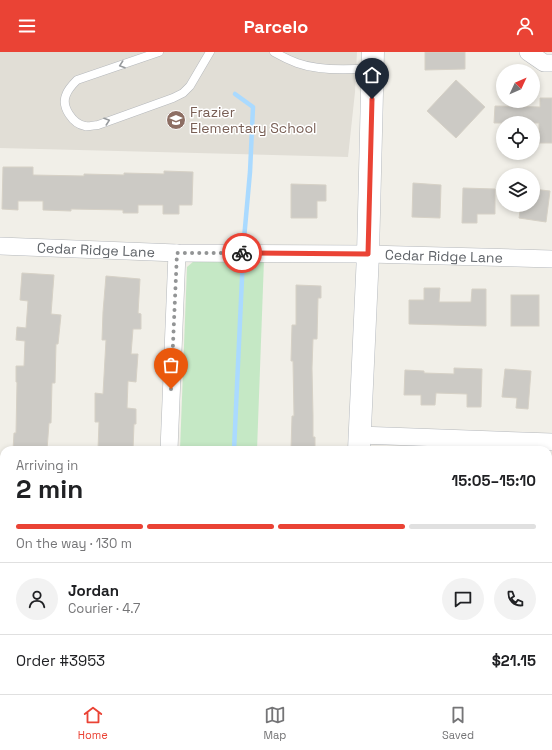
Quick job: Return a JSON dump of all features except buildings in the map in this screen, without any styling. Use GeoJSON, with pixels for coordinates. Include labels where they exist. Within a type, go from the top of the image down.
{"type":"FeatureCollection","features":[{"type":"Feature","properties":{"kind":"street"},"geometry":{"type":"LineString","coordinates":[[528,52],[544,63],[552,63]]}},
{"type":"Feature","properties":{"kind":"street"},"geometry":{"type":"LineString","coordinates":[[373,60],[368,254],[359,443],[552,442]]}},
{"type":"Feature","properties":{"kind":"street","name":"Cedar Ridge Lane"},"geometry":{"type":"LineString","coordinates":[[0,246],[177,253],[368,254],[552,259]]}},
{"type":"Feature","properties":{"kind":"street"},"geometry":{"type":"LineString","coordinates":[[169,446],[177,253]]}},
{"type":"Feature","properties":{"kind":"lane"},"geometry":{"type":"LineString","coordinates":[[159,52],[78,80],[71,86],[66,95],[65,104],[68,113],[75,122],[86,127],[98,125],[173,98],[190,86],[210,52]]}},
{"type":"Feature","properties":{"kind":"lane"},"geometry":{"type":"LineString","coordinates":[[274,52],[297,63],[317,68],[351,70],[373,60]]}},
{"type":"Feature","properties":{"kind":"shaded area","name":"Frazier Elementary School"},"geometry":{"type":"Polygon","coordinates":[[[0,52],[357,52],[355,92],[348,157],[0,148],[0,52]]]}},
{"type":"Feature","properties":{"kind":"green space"},"geometry":{"type":"Polygon","coordinates":[[[264,260],[257,446],[180,446],[187,267],[194,261],[264,260]]]}},
{"type":"Feature","properties":{"kind":"waterway"},"geometry":{"type":"LineString","coordinates":[[235,94],[253,107],[250,172],[243,250]]}},
{"type":"Feature","properties":{"kind":"waterway"},"geometry":{"type":"LineString","coordinates":[[234,446],[243,257]]}},
{"type":"Feature","properties":{"kind":"way so far"},"geometry":{"type":"LineString","coordinates":[[171,389],[177,253],[242,253]]}},
{"type":"Feature","properties":{"kind":"place","name":"Frazier Elementary School"},"geometry":{"type":"Point","coordinates":[176,120]}},
{"type":"Feature","properties":{"kind":"route"},"geometry":{"type":"LineString","coordinates":[[242,253],[368,254],[372,99]]}}]}
